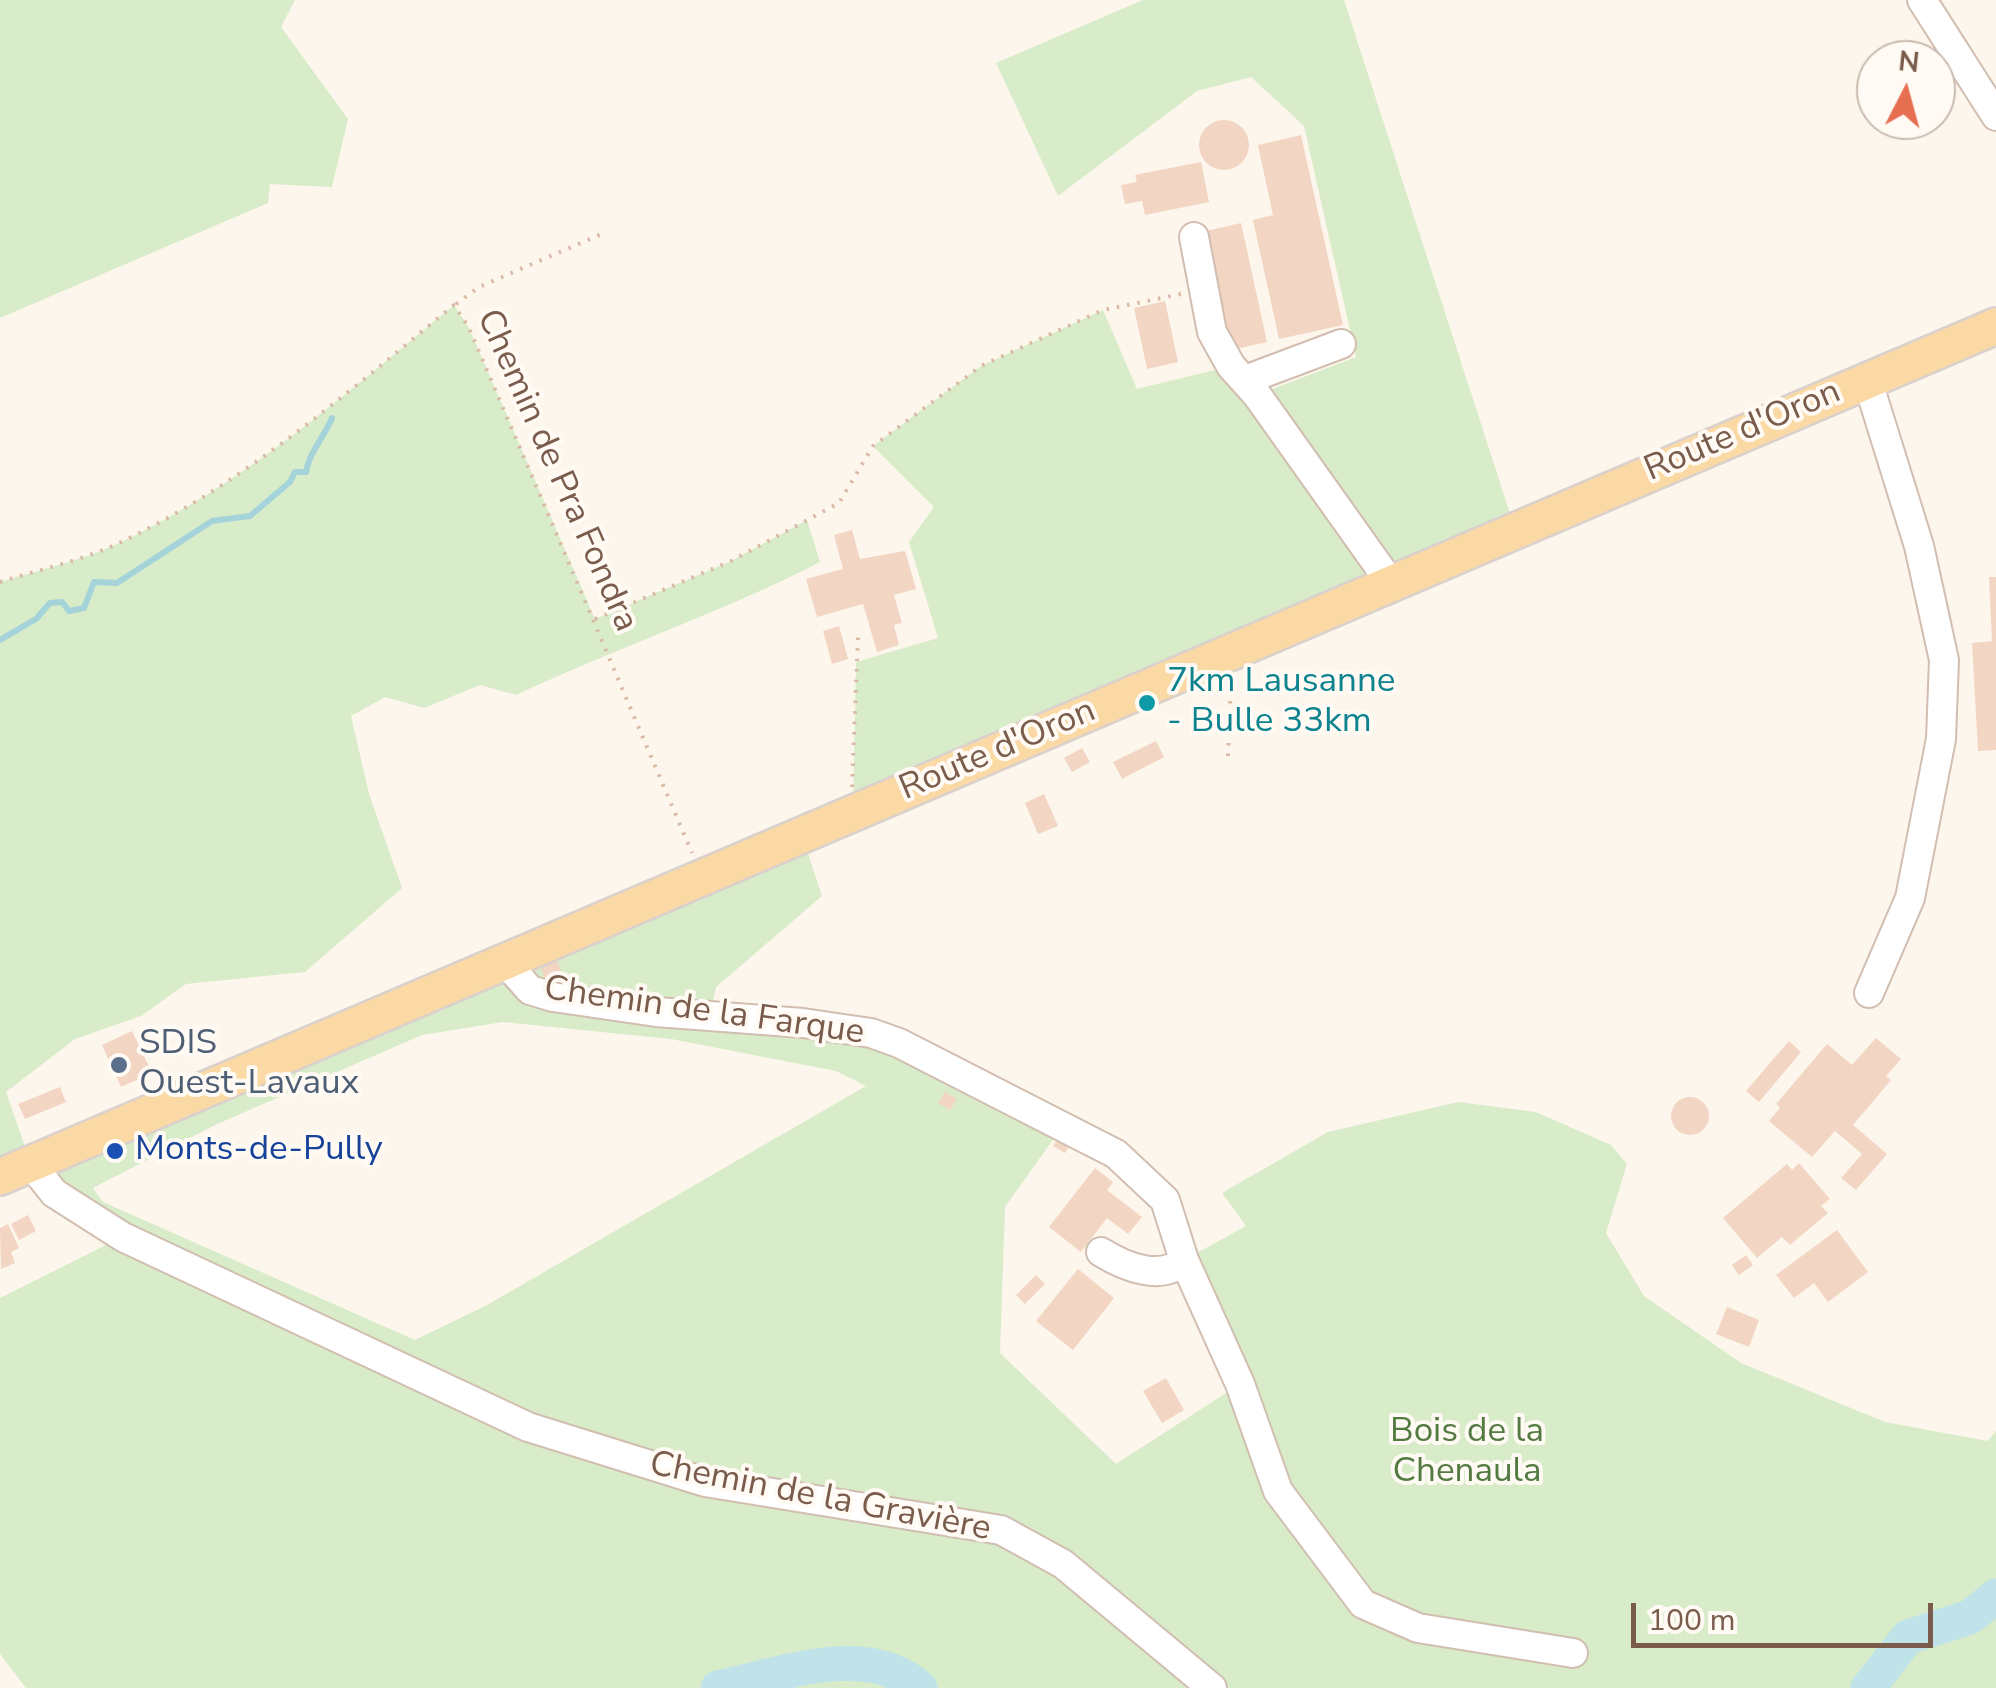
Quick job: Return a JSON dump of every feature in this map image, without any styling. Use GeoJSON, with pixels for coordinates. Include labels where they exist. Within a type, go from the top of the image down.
{"type":"FeatureCollection","features":[{"type":"Feature","properties":{"kind":"main road","name":"Route d'Oron"},"geometry":{"type":"LineString","coordinates":[[15,1171],[1996,326]]}},
{"type":"Feature","properties":{"kind":"street"},"geometry":{"type":"LineString","coordinates":[[1922,0],[1996,116]]}},
{"type":"Feature","properties":{"kind":"street"},"geometry":{"type":"LineString","coordinates":[[1194,238],[1212,332],[1231,366],[1390,582]]}},
{"type":"Feature","properties":{"kind":"street"},"geometry":{"type":"LineString","coordinates":[[1245,380],[1342,344]]}},
{"type":"Feature","properties":{"kind":"street"},"geometry":{"type":"LineString","coordinates":[[1867,380],[1918,546],[1944,660],[1941,739],[1910,898],[1869,993]]}},
{"type":"Feature","properties":{"kind":"street","name":"Chemin de la Farque"},"geometry":{"type":"LineString","coordinates":[[506,962],[530,990],[553,997],[656,1012],[803,1023],[871,1033],[899,1043],[1116,1154],[1165,1200],[1184,1260],[1240,1384],[1278,1491],[1364,1604],[1418,1628],[1573,1653]]}},
{"type":"Feature","properties":{"kind":"street","name":"Chemin de la Gravière"},"geometry":{"type":"LineString","coordinates":[[15,1171],[123,1238],[528,1426],[705,1482],[1001,1530],[1063,1564],[1212,1688]]}},
{"type":"Feature","properties":{"kind":"street"},"geometry":{"type":"LineString","coordinates":[[1101,1252],[1119,1263],[1156,1272],[1174,1270],[1184,1260]]}},
{"type":"Feature","properties":{"kind":"path"},"geometry":{"type":"LineString","coordinates":[[454,305],[479,287],[604,233]]}},
{"type":"Feature","properties":{"kind":"path"},"geometry":{"type":"LineString","coordinates":[[595,619],[731,561],[839,503],[873,446],[982,366],[1103,310],[1204,290]]}},
{"type":"Feature","properties":{"kind":"path","name":"Chemin de Pra Fondra"},"geometry":{"type":"LineString","coordinates":[[0,582],[112,546],[224,485],[324,412],[454,305],[469,328],[595,619],[701,878]]}},
{"type":"Feature","properties":{"kind":"path"},"geometry":{"type":"LineString","coordinates":[[853,813],[852,710],[858,637]]}},
{"type":"Feature","properties":{"kind":"path"},"geometry":{"type":"LineString","coordinates":[[1228,652],[1228,756]]}},
{"type":"Feature","properties":{"kind":"green space"},"geometry":{"type":"Polygon","coordinates":[[[0,0],[295,0],[281,27],[348,119],[332,187],[270,184],[268,203],[0,318],[0,0]]]}},
{"type":"Feature","properties":{"kind":"green space"},"geometry":{"type":"Polygon","coordinates":[[[1143,0],[1344,0],[1515,529],[853,813],[856,662],[938,638],[909,542],[934,507],[873,446],[981,366],[1103,310],[1137,389],[1231,366],[1257,395],[1356,357],[1304,126],[1251,77],[1197,91],[1058,196],[996,63],[1143,0]]]}},
{"type":"Feature","properties":{"kind":"green space","name":"Bois de la Chenaula"},"geometry":{"type":"Polygon","coordinates":[[[454,305],[469,328],[595,619],[731,561],[807,520],[820,562],[516,695],[480,685],[424,708],[385,697],[351,716],[369,794],[402,888],[305,972],[186,984],[141,1016],[75,1039],[6,1092],[31,1164],[802,835],[822,896],[716,987],[710,1016],[871,1033],[1062,1127],[1005,1207],[1000,1353],[1116,1464],[1240,1384],[1184,1260],[1246,1226],[1222,1193],[1328,1132],[1458,1102],[1536,1112],[1611,1145],[1627,1164],[1606,1233],[1644,1296],[1741,1363],[1885,1422],[1988,1441],[1996,1431],[1996,1688],[26,1688],[0,1654],[0,1298],[122,1237],[43,1180],[0,1177],[0,582],[103,550],[208,494],[293,435],[454,305]],[[503,1022],[422,1035],[215,1125],[93,1188],[103,1202],[415,1340],[487,1305],[866,1086],[836,1071],[671,1039],[503,1022]]]}},
{"type":"Feature","properties":{"kind":"building"},"geometry":{"type":"Polygon","coordinates":[[[1224,120],[1241,128],[1249,145],[1241,162],[1224,170],[1207,162],[1199,145],[1207,128],[1224,120]]]}},
{"type":"Feature","properties":{"kind":"building"},"geometry":{"type":"Polygon","coordinates":[[[1301,135],[1343,325],[1279,339],[1253,220],[1273,215],[1258,145],[1301,135]]]}},
{"type":"Feature","properties":{"kind":"building"},"geometry":{"type":"Polygon","coordinates":[[[1201,162],[1209,202],[1145,215],[1142,201],[1125,204],[1121,185],[1137,182],[1135,175],[1201,162]]]}},
{"type":"Feature","properties":{"kind":"building"},"geometry":{"type":"Polygon","coordinates":[[[1241,223],[1267,342],[1227,351],[1201,232],[1241,223]]]}},
{"type":"Feature","properties":{"kind":"building"},"geometry":{"type":"Polygon","coordinates":[[[1165,301],[1178,362],[1147,369],[1134,308],[1165,301]]]}},
{"type":"Feature","properties":{"kind":"building"},"geometry":{"type":"Polygon","coordinates":[[[852,530],[860,559],[905,551],[916,589],[894,595],[902,623],[894,625],[899,645],[877,652],[863,604],[817,617],[806,579],[843,569],[834,535],[852,530]]]}},
{"type":"Feature","properties":{"kind":"building"},"geometry":{"type":"Polygon","coordinates":[[[1989,577],[1996,577],[1996,750],[1978,751],[1972,643],[1992,641],[1989,577]]]}},
{"type":"Feature","properties":{"kind":"building"},"geometry":{"type":"Polygon","coordinates":[[[839,626],[848,659],[832,664],[823,631],[839,626]]]}},
{"type":"Feature","properties":{"kind":"building"},"geometry":{"type":"Polygon","coordinates":[[[1156,741],[1164,757],[1122,779],[1113,762],[1156,741]]]}},
{"type":"Feature","properties":{"kind":"building"},"geometry":{"type":"Polygon","coordinates":[[[1082,748],[1090,762],[1072,772],[1064,758],[1082,748]]]}},
{"type":"Feature","properties":{"kind":"building"},"geometry":{"type":"Polygon","coordinates":[[[1044,794],[1058,826],[1038,834],[1025,803],[1044,794]]]}},
{"type":"Feature","properties":{"kind":"building"},"geometry":{"type":"Polygon","coordinates":[[[557,960],[565,980],[548,986],[540,966],[557,960]]]}},
{"type":"Feature","properties":{"kind":"building"},"geometry":{"type":"Polygon","coordinates":[[[132,1031],[152,1073],[121,1087],[102,1045],[132,1031]]]}},
{"type":"Feature","properties":{"kind":"building"},"geometry":{"type":"Polygon","coordinates":[[[1876,1038],[1901,1059],[1886,1076],[1891,1080],[1853,1125],[1887,1154],[1856,1190],[1841,1178],[1862,1154],[1835,1131],[1812,1157],[1769,1121],[1780,1108],[1776,1104],[1827,1044],[1852,1065],[1876,1038]]]}},
{"type":"Feature","properties":{"kind":"building"},"geometry":{"type":"Polygon","coordinates":[[[1789,1041],[1801,1052],[1759,1102],[1746,1091],[1789,1041]]]}},
{"type":"Feature","properties":{"kind":"building"},"geometry":{"type":"Polygon","coordinates":[[[60,1087],[66,1102],[25,1119],[18,1104],[60,1087]]]}},
{"type":"Feature","properties":{"kind":"building"},"geometry":{"type":"Polygon","coordinates":[[[945,1092],[957,1099],[950,1110],[938,1103],[945,1092]]]}},
{"type":"Feature","properties":{"kind":"building"},"geometry":{"type":"Polygon","coordinates":[[[1690,1097],[1704,1102],[1709,1116],[1704,1130],[1690,1135],[1676,1130],[1671,1116],[1676,1102],[1690,1097]]]}},
{"type":"Feature","properties":{"kind":"building"},"geometry":{"type":"Polygon","coordinates":[[[1059,1137],[1070,1145],[1065,1153],[1053,1146],[1059,1137]]]}},
{"type":"Feature","properties":{"kind":"building"},"geometry":{"type":"Polygon","coordinates":[[[1799,1163],[1830,1199],[1821,1206],[1828,1213],[1790,1245],[1782,1237],[1757,1258],[1723,1218],[1787,1164],[1792,1170],[1799,1163]]]}},
{"type":"Feature","properties":{"kind":"building"},"geometry":{"type":"Polygon","coordinates":[[[1095,1168],[1113,1182],[1107,1190],[1142,1217],[1128,1234],[1107,1218],[1081,1252],[1049,1227],[1095,1168]]]}},
{"type":"Feature","properties":{"kind":"building"},"geometry":{"type":"Polygon","coordinates":[[[28,1215],[36,1231],[19,1240],[11,1224],[28,1215]]]}},
{"type":"Feature","properties":{"kind":"building"},"geometry":{"type":"Polygon","coordinates":[[[8,1224],[19,1248],[11,1252],[15,1263],[1,1269],[0,1228],[8,1224]]]}},
{"type":"Feature","properties":{"kind":"building"},"geometry":{"type":"Polygon","coordinates":[[[1837,1230],[1868,1272],[1828,1302],[1814,1283],[1794,1298],[1776,1275],[1837,1230]]]}},
{"type":"Feature","properties":{"kind":"building"},"geometry":{"type":"Polygon","coordinates":[[[1746,1255],[1753,1265],[1739,1275],[1732,1265],[1746,1255]]]}},
{"type":"Feature","properties":{"kind":"building"},"geometry":{"type":"Polygon","coordinates":[[[1078,1269],[1114,1298],[1073,1350],[1036,1321],[1078,1269]]]}},
{"type":"Feature","properties":{"kind":"building"},"geometry":{"type":"Polygon","coordinates":[[[1036,1275],[1045,1284],[1025,1304],[1016,1295],[1036,1275]]]}},
{"type":"Feature","properties":{"kind":"building"},"geometry":{"type":"Polygon","coordinates":[[[1727,1307],[1759,1320],[1749,1347],[1716,1334],[1727,1307]]]}},
{"type":"Feature","properties":{"kind":"building"},"geometry":{"type":"Polygon","coordinates":[[[1166,1378],[1184,1410],[1162,1423],[1143,1391],[1166,1378]]]}},
{"type":"Feature","properties":{"kind":"waterway"},"geometry":{"type":"LineString","coordinates":[[0,640],[36,619],[50,603],[62,602],[69,611],[84,608],[94,582],[117,583],[212,521],[250,516],[290,482],[295,472],[306,472],[332,418]]}},
{"type":"Feature","properties":{"kind":"waterway"},"geometry":{"type":"LineString","coordinates":[[1868,1688],[1908,1637],[1970,1617],[1996,1596]]}},
{"type":"Feature","properties":{"kind":"waterway"},"geometry":{"type":"LineString","coordinates":[[718,1688],[795,1670],[849,1663],[899,1674],[920,1688]]}},
{"type":"Feature","properties":{"kind":"place","name":"7km Lausanne - Bulle 33km"},"geometry":{"type":"Point","coordinates":[1147,703]}},
{"type":"Feature","properties":{"kind":"place","name":"SDIS Ouest-Lavaux"},"geometry":{"type":"Point","coordinates":[119,1065]}},
{"type":"Feature","properties":{"kind":"place","name":"Monts-de-Pully"},"geometry":{"type":"Point","coordinates":[115,1151]}}]}
